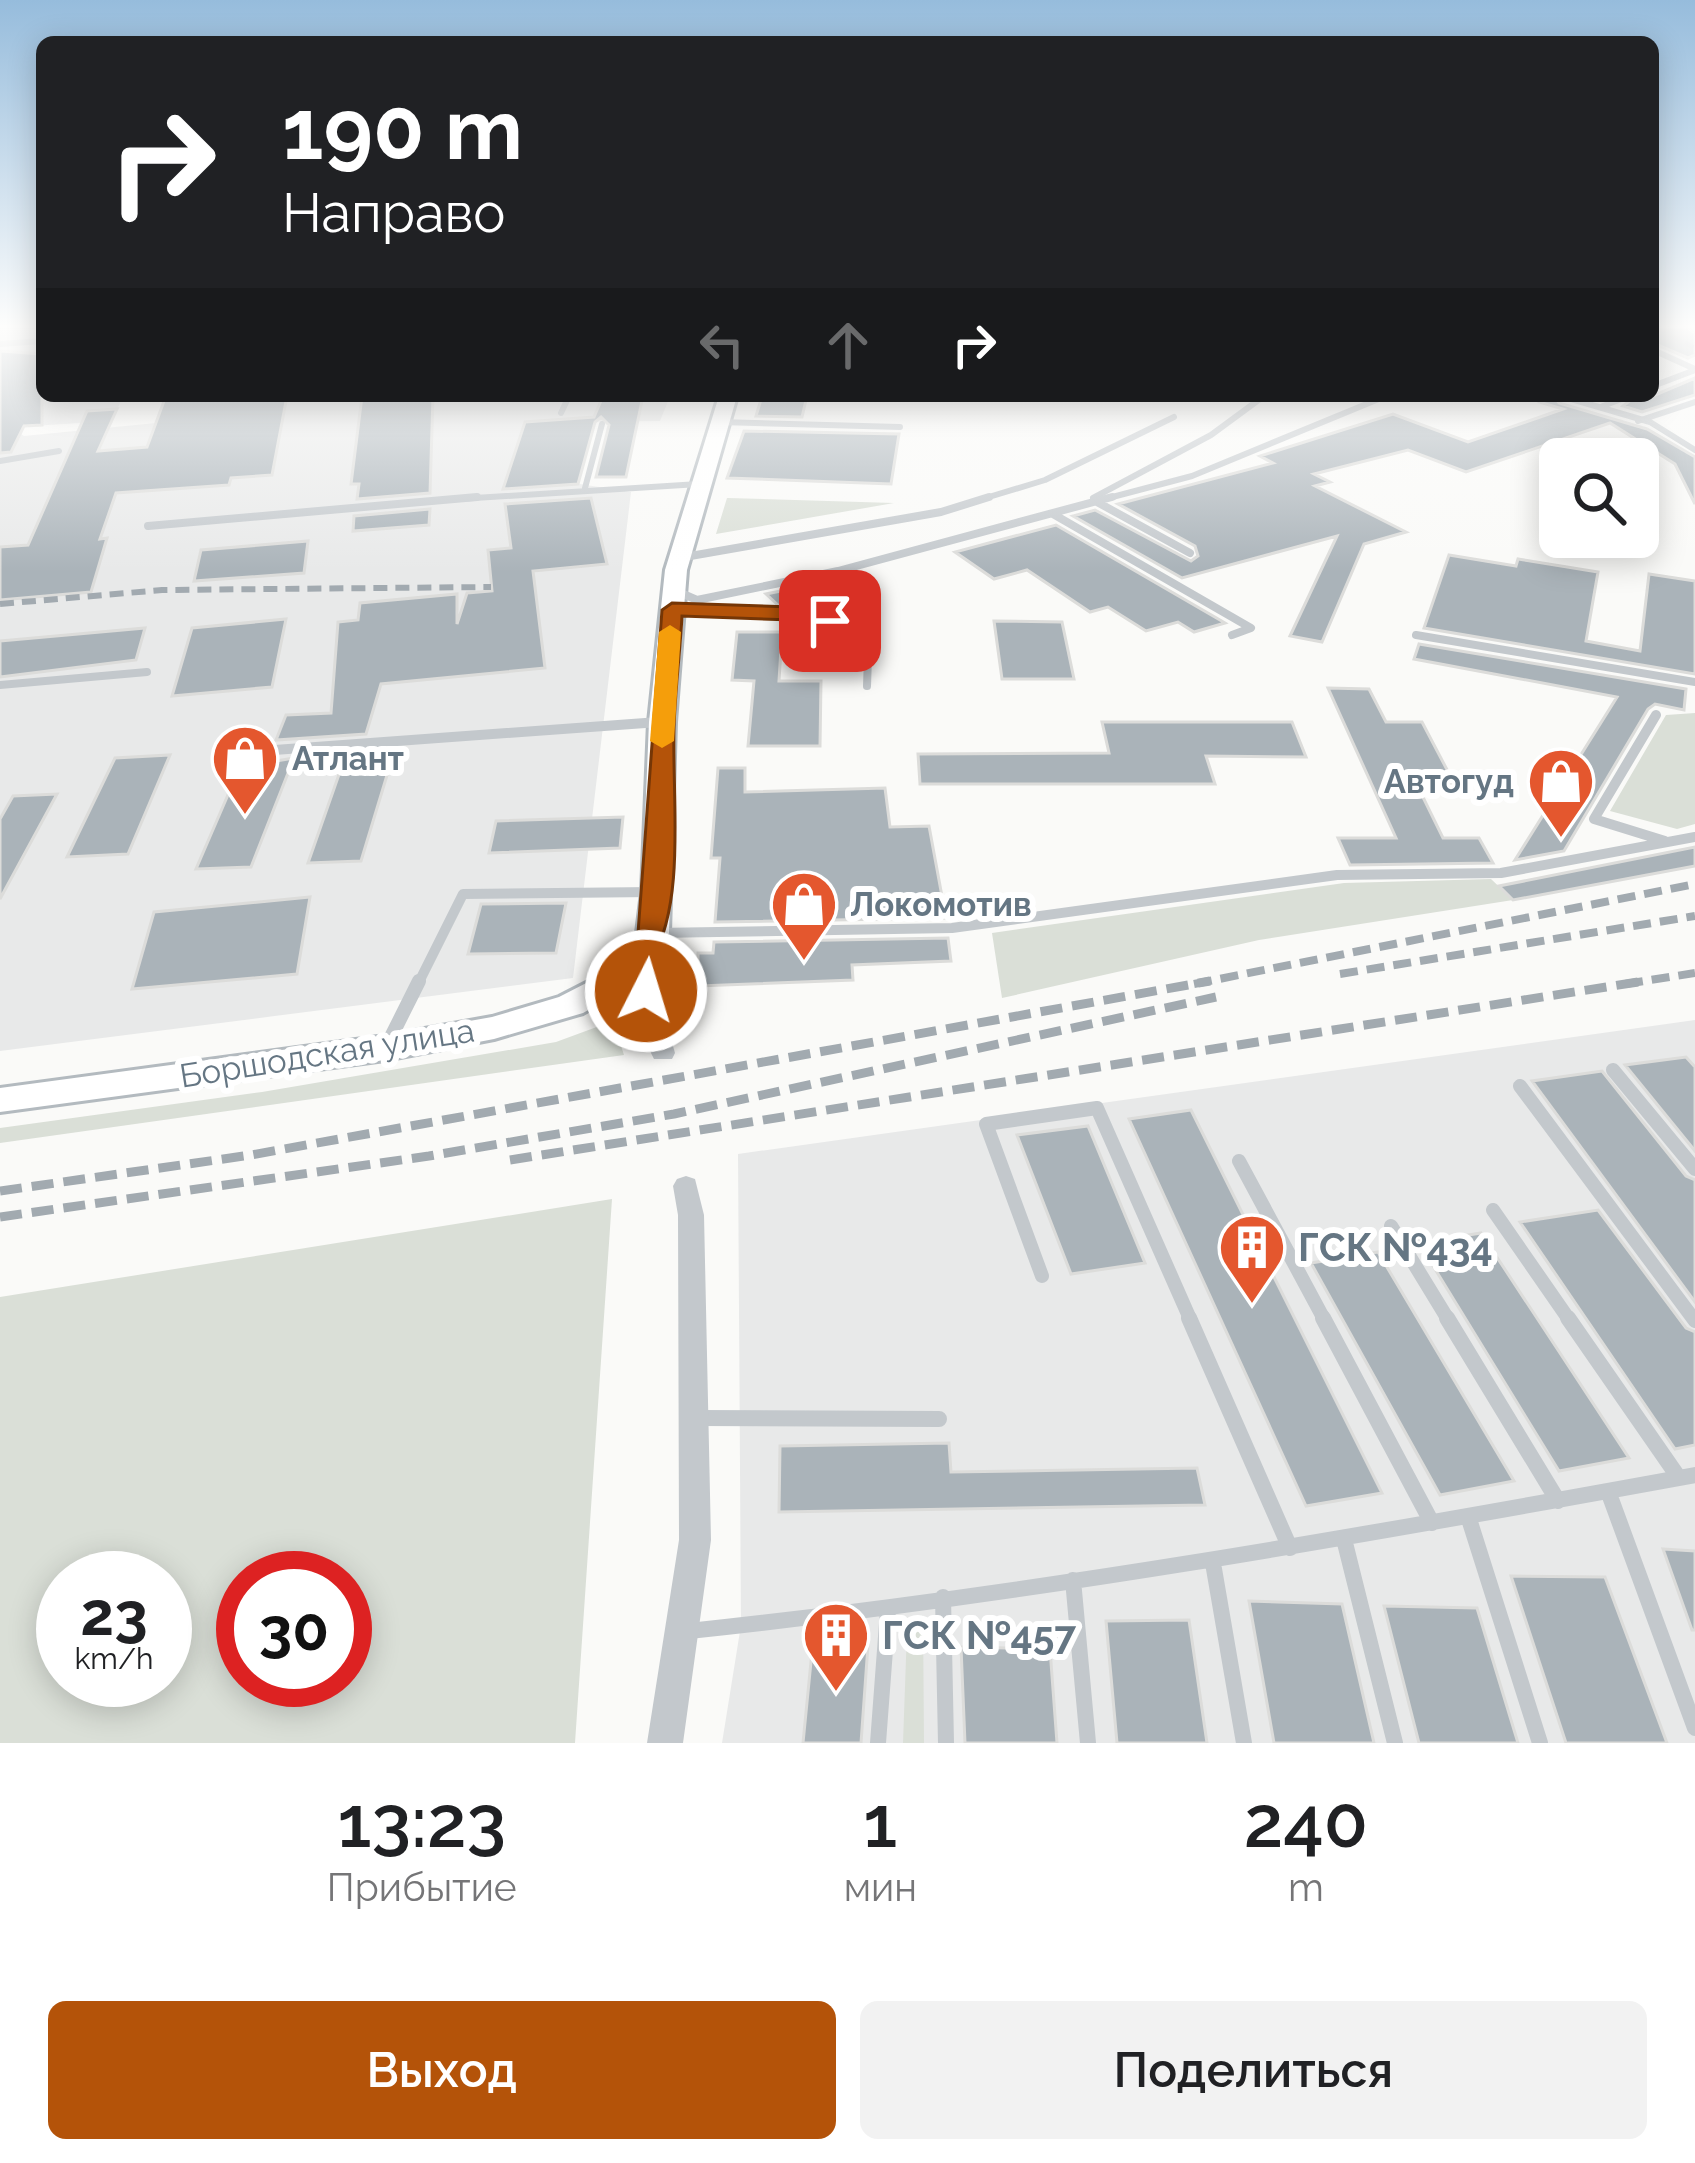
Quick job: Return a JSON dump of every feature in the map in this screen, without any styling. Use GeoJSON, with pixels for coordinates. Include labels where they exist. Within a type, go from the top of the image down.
{"type":"FeatureCollection","features":[{"type":"Feature","properties":{"kind":"street"},"geometry":{"type":"LineString","coordinates":[[663,1053],[645,946],[657,892],[662,722],[673,600],[699,484],[723,409]]}},
{"type":"Feature","properties":{"kind":"street","name":"Боршодская улица"},"geometry":{"type":"LineString","coordinates":[[0,1100],[385,1048],[494,1028],[571,1005],[610,984],[645,946]]}},
{"type":"Feature","properties":{"kind":"street"},"geometry":{"type":"LineString","coordinates":[[665,1743],[695,1540],[692,1215],[686,1186]]}},
{"type":"Feature","properties":{"kind":"lane"},"geometry":{"type":"LineString","coordinates":[[1068,510],[1171,460],[1238,420],[1244,409]]}},
{"type":"Feature","properties":{"kind":"lane"},"geometry":{"type":"LineString","coordinates":[[673,600],[736,592],[1192,476],[1354,409]]}},
{"type":"Feature","properties":{"kind":"lane"},"geometry":{"type":"LineString","coordinates":[[1611,409],[1684,439],[1695,450]]}},
{"type":"Feature","properties":{"kind":"lane"},"geometry":{"type":"LineString","coordinates":[[1638,421],[1673,409]]}},
{"type":"Feature","properties":{"kind":"lane"},"geometry":{"type":"LineString","coordinates":[[680,558],[941,512],[1045,480],[1174,417]]}},
{"type":"Feature","properties":{"kind":"lane"},"geometry":{"type":"LineString","coordinates":[[719,422],[900,427]]}},
{"type":"Feature","properties":{"kind":"lane"},"geometry":{"type":"LineString","coordinates":[[585,488],[602,424]]}},
{"type":"Feature","properties":{"kind":"lane"},"geometry":{"type":"LineString","coordinates":[[1684,439],[1695,436]]}},
{"type":"Feature","properties":{"kind":"lane"},"geometry":{"type":"LineString","coordinates":[[0,460],[59,451]]}},
{"type":"Feature","properties":{"kind":"lane"},"geometry":{"type":"LineString","coordinates":[[148,526],[585,488],[699,484]]}},
{"type":"Feature","properties":{"kind":"lane"},"geometry":{"type":"LineString","coordinates":[[1097,502],[1190,554]]}},
{"type":"Feature","properties":{"kind":"lane"},"geometry":{"type":"LineString","coordinates":[[1054,514],[1251,628],[1232,635]]}},
{"type":"Feature","properties":{"kind":"lane"},"geometry":{"type":"LineString","coordinates":[[673,600],[869,629],[867,686]]}},
{"type":"Feature","properties":{"kind":"lane"},"geometry":{"type":"LineString","coordinates":[[1416,635],[1695,682]]}},
{"type":"Feature","properties":{"kind":"lane"},"geometry":{"type":"LineString","coordinates":[[0,686],[147,671]]}},
{"type":"Feature","properties":{"kind":"lane"},"geometry":{"type":"LineString","coordinates":[[1656,715],[1594,819],[1668,842]]}},
{"type":"Feature","properties":{"kind":"lane"},"geometry":{"type":"LineString","coordinates":[[220,754],[662,722]]}},
{"type":"Feature","properties":{"kind":"lane"},"geometry":{"type":"LineString","coordinates":[[645,946],[952,928],[1337,875],[1501,873],[1695,837]]}},
{"type":"Feature","properties":{"kind":"lane"},"geometry":{"type":"LineString","coordinates":[[385,1048],[463,894],[657,892]]}},
{"type":"Feature","properties":{"kind":"lane"},"geometry":{"type":"LineString","coordinates":[[1613,1070],[1695,1168]]}},
{"type":"Feature","properties":{"kind":"lane"},"geometry":{"type":"LineString","coordinates":[[1520,1086],[1695,1322]]}},
{"type":"Feature","properties":{"kind":"lane"},"geometry":{"type":"LineString","coordinates":[[1042,1276],[986,1124],[1097,1108],[1290,1548]]}},
{"type":"Feature","properties":{"kind":"lane"},"geometry":{"type":"LineString","coordinates":[[1239,1161],[1432,1523]]}},
{"type":"Feature","properties":{"kind":"lane"},"geometry":{"type":"LineString","coordinates":[[680,1632],[888,1610],[943,1597],[1214,1563],[1687,1477],[1492,1210]]}},
{"type":"Feature","properties":{"kind":"lane"},"geometry":{"type":"LineString","coordinates":[[1390,1226],[1558,1501]]}},
{"type":"Feature","properties":{"kind":"lane"},"geometry":{"type":"LineString","coordinates":[[692,1418],[939,1419]]}},
{"type":"Feature","properties":{"kind":"lane"},"geometry":{"type":"LineString","coordinates":[[1609,1491],[1695,1728]]}},
{"type":"Feature","properties":{"kind":"lane"},"geometry":{"type":"LineString","coordinates":[[1469,1519],[1540,1743]]}},
{"type":"Feature","properties":{"kind":"lane"},"geometry":{"type":"LineString","coordinates":[[1344,1539],[1395,1743]]}},
{"type":"Feature","properties":{"kind":"lane"},"geometry":{"type":"LineString","coordinates":[[1214,1563],[1244,1743]]}},
{"type":"Feature","properties":{"kind":"lane"},"geometry":{"type":"LineString","coordinates":[[1073,1580],[1088,1743]]}},
{"type":"Feature","properties":{"kind":"lane"},"geometry":{"type":"LineString","coordinates":[[943,1597],[946,1743]]}},
{"type":"Feature","properties":{"kind":"lane"},"geometry":{"type":"LineString","coordinates":[[878,1743],[888,1610]]}},
{"type":"Feature","properties":{"kind":"shaded area"},"geometry":{"type":"Polygon","coordinates":[[[0,409],[117,409],[112,421],[0,428],[0,409]]]}},
{"type":"Feature","properties":{"kind":"shaded area"},"geometry":{"type":"Polygon","coordinates":[[[161,409],[665,409],[660,421],[564,422],[548,479],[631,492],[573,978],[0,1051],[0,432],[17,431],[24,436],[156,423],[161,409]],[[278,437],[68,453],[48,497],[229,485],[231,478],[272,475],[278,437]]]}},
{"type":"Feature","properties":{"kind":"shaded area"},"geometry":{"type":"Polygon","coordinates":[[[728,498],[894,503],[716,534],[728,498]]]}},
{"type":"Feature","properties":{"kind":"shaded area"},"geometry":{"type":"Polygon","coordinates":[[[1695,713],[1695,824],[1677,829],[1610,811],[1666,715],[1695,713]]]}},
{"type":"Feature","properties":{"kind":"shaded area"},"geometry":{"type":"Polygon","coordinates":[[[1491,879],[1513,900],[1259,940],[1002,998],[992,933],[1344,883],[1491,879]]]}},
{"type":"Feature","properties":{"kind":"shaded area"},"geometry":{"type":"Polygon","coordinates":[[[1695,1020],[1695,1743],[722,1743],[741,1625],[738,1154],[1695,1020]]]}},
{"type":"Feature","properties":{"kind":"shaded area"},"geometry":{"type":"Polygon","coordinates":[[[613,1021],[624,1055],[0,1143],[0,1128],[262,1092],[556,1042],[613,1021]]]}},
{"type":"Feature","properties":{"kind":"shaded area"},"geometry":{"type":"Polygon","coordinates":[[[612,1199],[575,1743],[0,1743],[0,1297],[612,1199]]]}},
{"type":"Feature","properties":{"kind":"shaded area"},"geometry":{"type":"Polygon","coordinates":[[[923,1615],[924,1743],[903,1743],[907,1630],[923,1615]]]}},
{"type":"Feature","properties":{"kind":"building"},"geometry":{"type":"Polygon","coordinates":[[[0,409],[42,409],[42,425],[24,426],[11,452],[0,453],[0,409]]]}},
{"type":"Feature","properties":{"kind":"building"},"geometry":{"type":"Polygon","coordinates":[[[117,409],[98,451],[147,447],[161,409],[284,409],[272,475],[231,478],[229,485],[116,493],[100,539],[107,538],[91,592],[0,600],[0,547],[28,545],[87,411],[117,409]]]}},
{"type":"Feature","properties":{"kind":"building"},"geometry":{"type":"Polygon","coordinates":[[[360,409],[433,409],[430,493],[357,499],[359,484],[351,484],[360,409]]]}},
{"type":"Feature","properties":{"kind":"building"},"geometry":{"type":"Polygon","coordinates":[[[597,409],[640,409],[626,477],[596,477],[609,425],[601,417],[595,422],[578,484],[503,489],[525,422],[594,417],[597,409]]]}},
{"type":"Feature","properties":{"kind":"building"},"geometry":{"type":"Polygon","coordinates":[[[758,409],[804,409],[802,417],[756,416],[758,409]]]}},
{"type":"Feature","properties":{"kind":"building"},"geometry":{"type":"Polygon","coordinates":[[[1562,409],[1580,409],[1647,429],[1695,457],[1695,504],[1675,464],[1659,454],[1659,438],[1634,438],[1610,423],[1566,438],[1539,438],[1539,447],[1466,472],[1408,450],[1314,474],[1330,482],[1315,486],[1406,532],[1364,544],[1322,642],[1290,636],[1337,536],[1182,578],[1073,516],[1095,510],[1191,561],[1198,556],[1195,546],[1118,504],[1273,463],[1260,456],[1393,414],[1468,442],[1562,409]]]}},
{"type":"Feature","properties":{"kind":"building"},"geometry":{"type":"Polygon","coordinates":[[[744,431],[899,434],[891,484],[727,478],[744,431]]]}},
{"type":"Feature","properties":{"kind":"building"},"geometry":{"type":"Polygon","coordinates":[[[591,498],[607,564],[533,571],[545,668],[381,684],[366,734],[276,740],[286,715],[331,713],[338,622],[358,620],[360,603],[457,594],[457,624],[467,593],[492,591],[488,550],[511,548],[505,504],[591,498]]]}},
{"type":"Feature","properties":{"kind":"building"},"geometry":{"type":"Polygon","coordinates":[[[430,509],[429,525],[353,531],[354,516],[430,509]]]}},
{"type":"Feature","properties":{"kind":"building"},"geometry":{"type":"Polygon","coordinates":[[[1056,525],[1225,623],[1194,632],[1178,622],[1146,631],[1108,607],[1090,612],[1027,570],[994,579],[955,552],[1056,525]]]}},
{"type":"Feature","properties":{"kind":"building"},"geometry":{"type":"Polygon","coordinates":[[[308,541],[304,573],[194,581],[201,550],[308,541]]]}},
{"type":"Feature","properties":{"kind":"building"},"geometry":{"type":"Polygon","coordinates":[[[1449,555],[1516,566],[1518,559],[1598,572],[1586,641],[1640,651],[1649,574],[1695,581],[1695,674],[1424,628],[1449,555]]]}},
{"type":"Feature","properties":{"kind":"building"},"geometry":{"type":"Polygon","coordinates":[[[841,579],[845,593],[788,606],[778,605],[766,594],[841,579]]]}},
{"type":"Feature","properties":{"kind":"building"},"geometry":{"type":"Polygon","coordinates":[[[286,619],[272,687],[172,696],[192,628],[286,619]]]}},
{"type":"Feature","properties":{"kind":"building"},"geometry":{"type":"Polygon","coordinates":[[[994,621],[1062,622],[1074,679],[1002,679],[994,621]]]}},
{"type":"Feature","properties":{"kind":"building"},"geometry":{"type":"Polygon","coordinates":[[[145,628],[136,660],[0,677],[0,641],[145,628]]]}},
{"type":"Feature","properties":{"kind":"building"},"geometry":{"type":"Polygon","coordinates":[[[737,632],[782,632],[779,681],[821,681],[820,746],[748,746],[754,681],[732,680],[737,632]]]}},
{"type":"Feature","properties":{"kind":"building"},"geometry":{"type":"Polygon","coordinates":[[[1419,644],[1686,689],[1684,710],[1655,704],[1648,709],[1564,851],[1515,860],[1617,697],[1414,659],[1419,644]]]}},
{"type":"Feature","properties":{"kind":"building"},"geometry":{"type":"Polygon","coordinates":[[[1328,688],[1369,689],[1386,722],[1422,722],[1454,783],[1416,783],[1443,838],[1479,838],[1493,863],[1350,865],[1338,838],[1396,838],[1328,688]]]}},
{"type":"Feature","properties":{"kind":"building"},"geometry":{"type":"Polygon","coordinates":[[[1102,722],[1292,722],[1306,757],[1206,756],[1215,784],[920,784],[918,754],[1109,753],[1102,722]]]}},
{"type":"Feature","properties":{"kind":"building"},"geometry":{"type":"Polygon","coordinates":[[[170,755],[128,854],[67,857],[115,758],[170,755]]]}},
{"type":"Feature","properties":{"kind":"building","name":"Атлант"},"geometry":{"type":"Polygon","coordinates":[[[294,758],[251,867],[196,869],[240,767],[294,758]]]}},
{"type":"Feature","properties":{"kind":"building"},"geometry":{"type":"Polygon","coordinates":[[[391,762],[361,861],[308,863],[343,763],[391,762]]]}},
{"type":"Feature","properties":{"kind":"building"},"geometry":{"type":"Polygon","coordinates":[[[718,768],[745,768],[745,792],[885,788],[890,827],[929,826],[946,918],[715,922],[720,858],[711,858],[718,768]]]}},
{"type":"Feature","properties":{"kind":"building"},"geometry":{"type":"Polygon","coordinates":[[[57,794],[0,899],[0,819],[13,796],[57,794]]]}},
{"type":"Feature","properties":{"kind":"building"},"geometry":{"type":"Polygon","coordinates":[[[623,817],[620,848],[489,853],[496,821],[623,817]]]}},
{"type":"Feature","properties":{"kind":"building"},"geometry":{"type":"Polygon","coordinates":[[[1695,847],[1695,866],[1513,900],[1499,886],[1695,847]]]}},
{"type":"Feature","properties":{"kind":"building"},"geometry":{"type":"Polygon","coordinates":[[[310,897],[297,974],[132,989],[154,912],[310,897]]]}},
{"type":"Feature","properties":{"kind":"building"},"geometry":{"type":"Polygon","coordinates":[[[566,903],[556,953],[468,954],[481,904],[566,903]]]}},
{"type":"Feature","properties":{"kind":"building","name":"Локомотив"},"geometry":{"type":"Polygon","coordinates":[[[948,938],[951,961],[852,965],[853,980],[698,986],[698,953],[713,953],[714,942],[948,938]]]}},
{"type":"Feature","properties":{"kind":"building"},"geometry":{"type":"Polygon","coordinates":[[[1686,1057],[1695,1067],[1695,1151],[1625,1065],[1686,1057]]]}},
{"type":"Feature","properties":{"kind":"building"},"geometry":{"type":"Polygon","coordinates":[[[1602,1071],[1686,1176],[1695,1180],[1695,1302],[1532,1081],[1602,1071]]]}},
{"type":"Feature","properties":{"kind":"building","name":"ГСК №434"},"geometry":{"type":"Polygon","coordinates":[[[1191,1110],[1382,1493],[1306,1506],[1129,1119],[1191,1110]]]}},
{"type":"Feature","properties":{"kind":"building"},"geometry":{"type":"Polygon","coordinates":[[[1088,1126],[1145,1263],[1071,1274],[1017,1135],[1088,1126]]]}},
{"type":"Feature","properties":{"kind":"building"},"geometry":{"type":"Polygon","coordinates":[[[1598,1210],[1686,1328],[1695,1332],[1695,1445],[1675,1449],[1520,1222],[1598,1210]]]}},
{"type":"Feature","properties":{"kind":"building"},"geometry":{"type":"Polygon","coordinates":[[[1481,1233],[1629,1458],[1559,1471],[1419,1243],[1481,1233]]]}},
{"type":"Feature","properties":{"kind":"building"},"geometry":{"type":"Polygon","coordinates":[[[1378,1252],[1514,1481],[1440,1495],[1311,1263],[1378,1252]]]}},
{"type":"Feature","properties":{"kind":"building"},"geometry":{"type":"Polygon","coordinates":[[[949,1443],[951,1472],[1197,1468],[1205,1505],[779,1512],[780,1446],[949,1443]]]}},
{"type":"Feature","properties":{"kind":"building"},"geometry":{"type":"Polygon","coordinates":[[[1663,1549],[1695,1551],[1695,1630],[1692,1630],[1663,1549]]]}},
{"type":"Feature","properties":{"kind":"building"},"geometry":{"type":"Polygon","coordinates":[[[1511,1576],[1605,1577],[1667,1743],[1566,1743],[1511,1576]]]}},
{"type":"Feature","properties":{"kind":"building"},"geometry":{"type":"Polygon","coordinates":[[[1249,1601],[1342,1604],[1374,1743],[1274,1743],[1249,1601]]]}},
{"type":"Feature","properties":{"kind":"building"},"geometry":{"type":"Polygon","coordinates":[[[1384,1606],[1477,1608],[1518,1743],[1419,1743],[1384,1606]]]}},
{"type":"Feature","properties":{"kind":"building"},"geometry":{"type":"Polygon","coordinates":[[[1189,1620],[1207,1743],[1117,1743],[1106,1621],[1189,1620]]]}},
{"type":"Feature","properties":{"kind":"building","name":"ГСК №457"},"geometry":{"type":"Polygon","coordinates":[[[813,1641],[868,1645],[861,1743],[803,1743],[813,1641]]]}},
{"type":"Feature","properties":{"kind":"building"},"geometry":{"type":"Polygon","coordinates":[[[961,1647],[1050,1649],[1057,1743],[965,1743],[961,1647]]]}},
{"type":"Feature","properties":{"kind":"railway"},"geometry":{"type":"LineString","coordinates":[[0,604],[162,590],[491,587]]}},
{"type":"Feature","properties":{"kind":"railway"},"geometry":{"type":"LineString","coordinates":[[1199,983],[1695,884]]}},
{"type":"Feature","properties":{"kind":"railway"},"geometry":{"type":"LineString","coordinates":[[1340,974],[1695,916]]}},
{"type":"Feature","properties":{"kind":"railway"},"geometry":{"type":"LineString","coordinates":[[1625,984],[1695,973]]}},
{"type":"Feature","properties":{"kind":"railway"},"geometry":{"type":"LineString","coordinates":[[1199,983],[1210,981]]}},
{"type":"Feature","properties":{"kind":"railway"},"geometry":{"type":"LineString","coordinates":[[510,1160],[1644,981]]}},
{"type":"Feature","properties":{"kind":"railway"},"geometry":{"type":"LineString","coordinates":[[0,1191],[251,1155],[1199,983]]}},
{"type":"Feature","properties":{"kind":"railway"},"geometry":{"type":"LineString","coordinates":[[1194,984],[1199,983]]}},
{"type":"Feature","properties":{"kind":"railway"},"geometry":{"type":"LineString","coordinates":[[0,1217],[429,1156],[674,1114],[1216,997]]}},
{"type":"Feature","properties":{"kind":"slow traffic"},"geometry":{"type":"LineString","coordinates":[[662,741],[670,632]]}},
{"type":"Feature","properties":{"kind":"place","name":"Атлант"},"geometry":{"type":"Point","coordinates":[245,817]}},
{"type":"Feature","properties":{"kind":"place","name":"Автогуд"},"geometry":{"type":"Point","coordinates":[1561,840]}},
{"type":"Feature","properties":{"kind":"place","name":"Локомотив"},"geometry":{"type":"Point","coordinates":[804,963]}},
{"type":"Feature","properties":{"kind":"place","name":"ГСК №434"},"geometry":{"type":"Point","coordinates":[1252,1306]}},
{"type":"Feature","properties":{"kind":"place","name":"ГСК №457"},"geometry":{"type":"Point","coordinates":[836,1694]}},
{"type":"Feature","properties":{"kind":"route"},"geometry":{"type":"LineString","coordinates":[[646,991],[637,959],[652,933],[657,892],[662,722],[672,610],[745,610],[830,621]]}}]}
